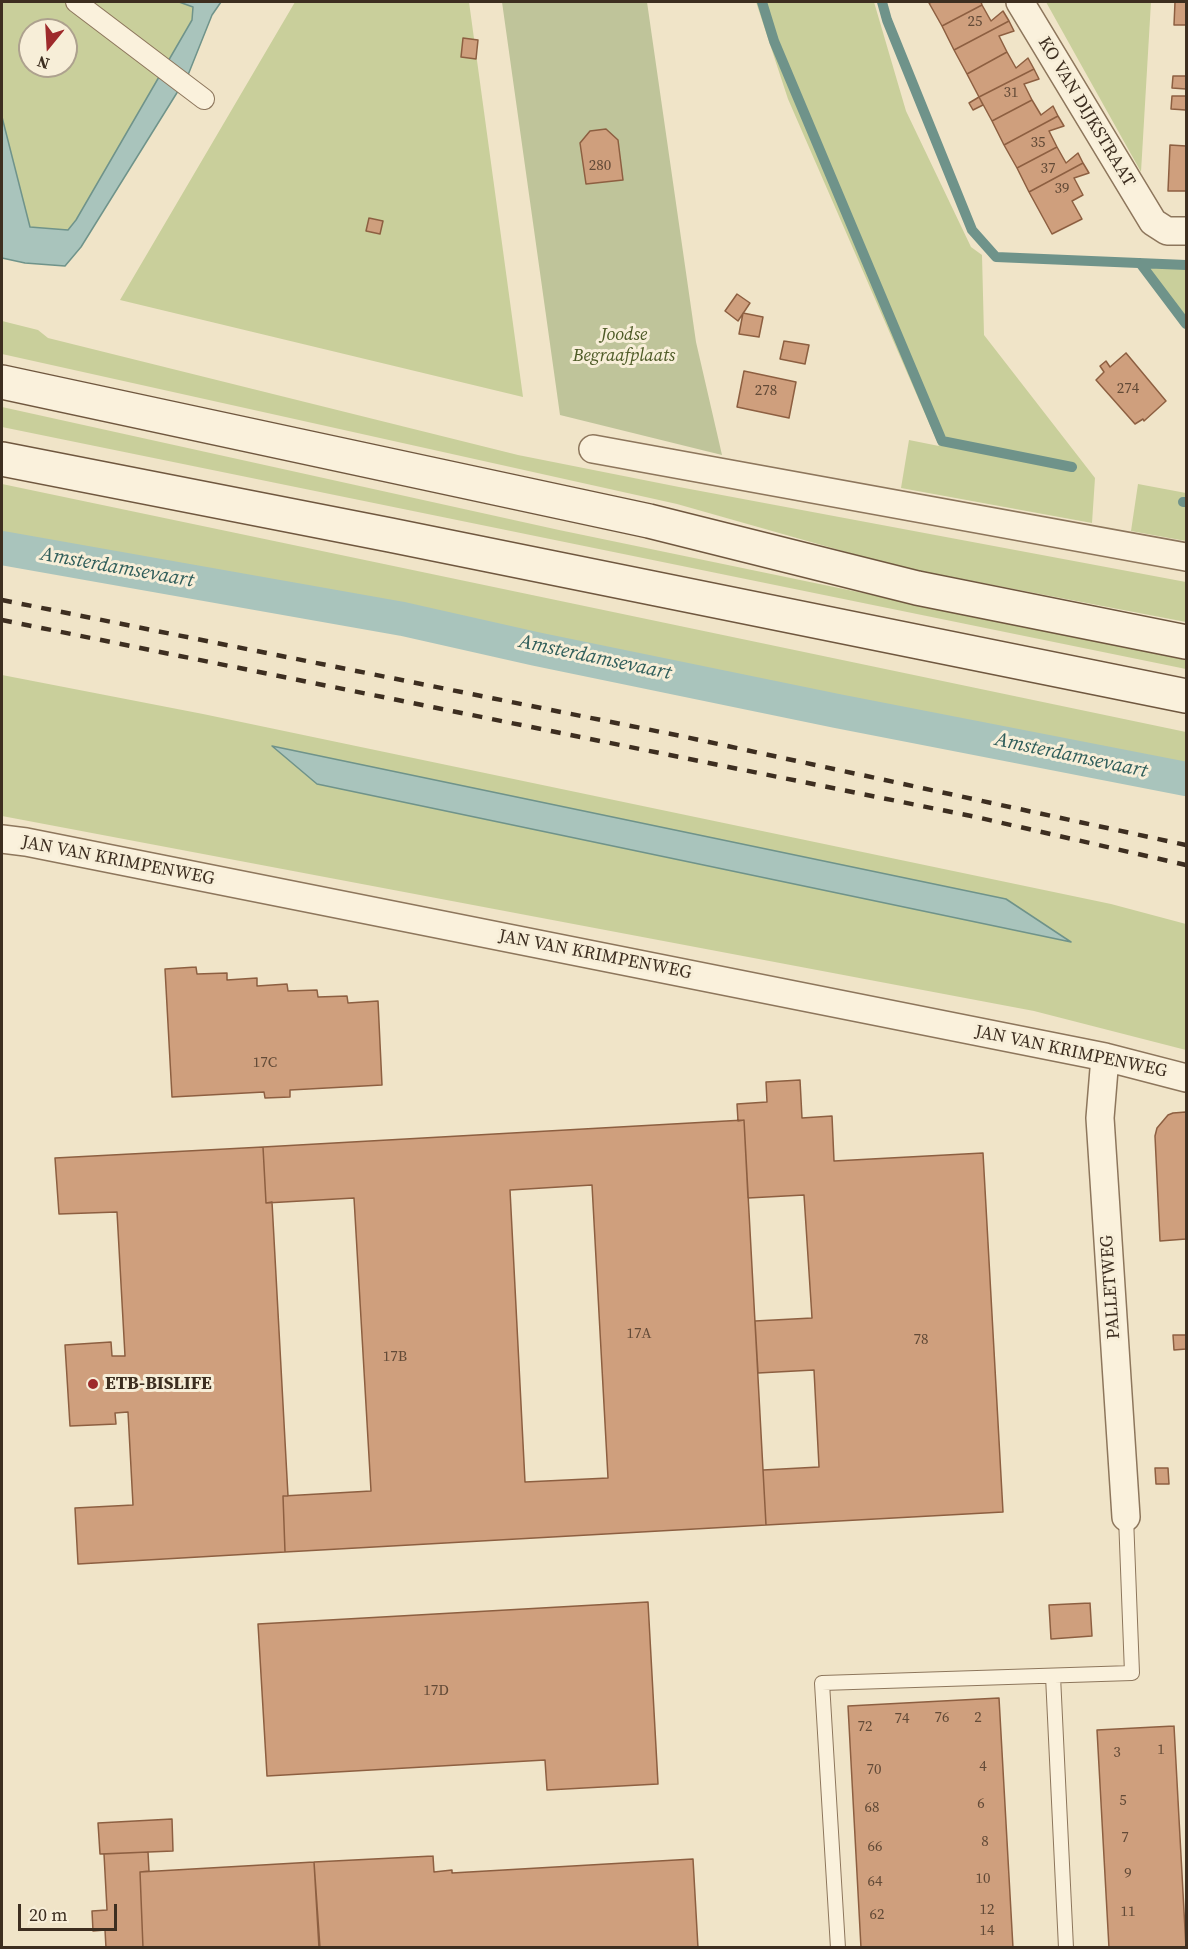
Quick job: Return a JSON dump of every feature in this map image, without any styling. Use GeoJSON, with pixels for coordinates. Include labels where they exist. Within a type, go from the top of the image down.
{"type":"FeatureCollection","features":[{"type":"Feature","properties":{"kind":"main road"},"geometry":{"type":"LineString","coordinates":[[2,382],[650,522],[917,588],[1186,642]]}},
{"type":"Feature","properties":{"kind":"main road"},"geometry":{"type":"LineString","coordinates":[[2,459],[390,534],[1186,696]]}},
{"type":"Feature","properties":{"kind":"street"},"geometry":{"type":"LineString","coordinates":[[76,2],[196,93]]}},
{"type":"Feature","properties":{"kind":"street","name":"KO VAN DIJKSTRAAT"},"geometry":{"type":"LineString","coordinates":[[1020,2],[1153,222],[1167,231],[1186,231]]}},
{"type":"Feature","properties":{"kind":"street"},"geometry":{"type":"LineString","coordinates":[[593,448],[1186,557]]}},
{"type":"Feature","properties":{"kind":"street","name":"JAN VAN KRIMPENWEG"},"geometry":{"type":"LineString","coordinates":[[2,839],[38,844],[1105,1057],[1186,1078]]}},
{"type":"Feature","properties":{"kind":"street","name":"PALLETWEG"},"geometry":{"type":"LineString","coordinates":[[1105,1057],[1100,1118],[1126,1517]]}},
{"type":"Feature","properties":{"kind":"lane"},"geometry":{"type":"LineString","coordinates":[[838,1947],[822,1683],[1132,1673],[1126,1517]]}},
{"type":"Feature","properties":{"kind":"lane"},"geometry":{"type":"LineString","coordinates":[[1053,1676],[1066,1947]]}},
{"type":"Feature","properties":{"kind":"green space"},"geometry":{"type":"Polygon","coordinates":[[[2,2],[179,2],[193,7],[192,20],[76,220],[68,230],[30,227],[2,117],[2,2]]]}},
{"type":"Feature","properties":{"kind":"green space"},"geometry":{"type":"Polygon","coordinates":[[[295,2],[469,2],[523,397],[120,300],[295,2]]]}},
{"type":"Feature","properties":{"kind":"green space","name":"Joodse Begraafplaats"},"geometry":{"type":"Polygon","coordinates":[[[502,2],[647,2],[696,342],[722,455],[560,415],[502,2]]]}},
{"type":"Feature","properties":{"kind":"green space"},"geometry":{"type":"Polygon","coordinates":[[[756,2],[874,2],[906,111],[971,247],[982,255],[984,335],[1095,478],[1092,523],[901,488],[909,440],[939,446],[788,99],[756,2]]]}},
{"type":"Feature","properties":{"kind":"green space"},"geometry":{"type":"Polygon","coordinates":[[[1046,2],[1151,2],[1141,172],[1046,2]]]}},
{"type":"Feature","properties":{"kind":"green space"},"geometry":{"type":"Polygon","coordinates":[[[1140,263],[1186,265],[1186,324],[1140,263]]]}},
{"type":"Feature","properties":{"kind":"green space"},"geometry":{"type":"Polygon","coordinates":[[[2,321],[38,330],[48,338],[518,455],[1186,582],[1186,622],[899,567],[677,504],[2,354],[2,321]]]}},
{"type":"Feature","properties":{"kind":"green space"},"geometry":{"type":"Polygon","coordinates":[[[2,407],[559,530],[1186,660],[1186,669],[2,427],[2,407]]]}},
{"type":"Feature","properties":{"kind":"green space"},"geometry":{"type":"Polygon","coordinates":[[[2,484],[1186,732],[1186,773],[751,683],[2,535],[2,484]]]}},
{"type":"Feature","properties":{"kind":"green space"},"geometry":{"type":"Polygon","coordinates":[[[1138,484],[1186,493],[1186,541],[1131,531],[1138,484]]]}},
{"type":"Feature","properties":{"kind":"green space"},"geometry":{"type":"Polygon","coordinates":[[[2,675],[203,714],[1111,904],[1186,924],[1186,1050],[1034,1011],[2,816],[2,675]]]}},
{"type":"Feature","properties":{"kind":"water"},"geometry":{"type":"Polygon","coordinates":[[[179,2],[221,2],[212,15],[188,75],[81,247],[65,266],[25,263],[2,258],[2,117],[30,227],[68,230],[76,220],[192,20],[193,7],[179,2]]]}},
{"type":"Feature","properties":{"kind":"water"},"geometry":{"type":"Polygon","coordinates":[[[272,746],[1006,899],[1071,942],[317,784],[272,746]]]}},
{"type":"Feature","properties":{"kind":"building"},"geometry":{"type":"Polygon","coordinates":[[[981,2],[982,5],[942,26],[929,3],[981,2]]]}},
{"type":"Feature","properties":{"kind":"building"},"geometry":{"type":"Polygon","coordinates":[[[1175,2],[1186,2],[1186,25],[1174,25],[1175,2]]]}},
{"type":"Feature","properties":{"kind":"building"},"geometry":{"type":"Polygon","coordinates":[[[982,5],[991,21],[1003,11],[1009,21],[954,50],[942,26],[982,5]]]}},
{"type":"Feature","properties":{"kind":"building"},"geometry":{"type":"Polygon","coordinates":[[[1009,21],[1014,31],[999,36],[1007,52],[967,74],[954,50],[1009,21]]]}},
{"type":"Feature","properties":{"kind":"building"},"geometry":{"type":"Polygon","coordinates":[[[463,38],[478,40],[476,59],[461,57],[463,38]]]}},
{"type":"Feature","properties":{"kind":"building"},"geometry":{"type":"Polygon","coordinates":[[[1007,52],[1016,68],[1028,58],[1034,69],[979,97],[967,74],[1007,52]]]}},
{"type":"Feature","properties":{"kind":"building"},"geometry":{"type":"Polygon","coordinates":[[[1034,69],[1039,79],[1024,84],[1032,100],[992,121],[979,97],[1034,69]]]}},
{"type":"Feature","properties":{"kind":"building"},"geometry":{"type":"Polygon","coordinates":[[[1173,76],[1186,76],[1186,89],[1172,88],[1173,76]]]}},
{"type":"Feature","properties":{"kind":"building"},"geometry":{"type":"Polygon","coordinates":[[[1172,96],[1186,96],[1186,110],[1171,109],[1172,96]]]}},
{"type":"Feature","properties":{"kind":"building"},"geometry":{"type":"Polygon","coordinates":[[[979,97],[983,105],[973,110],[969,103],[979,97]]]}},
{"type":"Feature","properties":{"kind":"building"},"geometry":{"type":"Polygon","coordinates":[[[1032,100],[1041,115],[1053,106],[1058,116],[1004,145],[992,121],[1032,100]]]}},
{"type":"Feature","properties":{"kind":"building"},"geometry":{"type":"Polygon","coordinates":[[[1058,116],[1064,126],[1049,131],[1057,147],[1017,168],[1004,145],[1058,116]]]}},
{"type":"Feature","properties":{"kind":"building"},"geometry":{"type":"Polygon","coordinates":[[[606,129],[618,140],[623,180],[586,184],[580,143],[590,131],[606,129]]]}},
{"type":"Feature","properties":{"kind":"building"},"geometry":{"type":"Polygon","coordinates":[[[1170,145],[1186,146],[1186,191],[1168,191],[1170,145]]]}},
{"type":"Feature","properties":{"kind":"building"},"geometry":{"type":"Polygon","coordinates":[[[1057,147],[1066,163],[1078,153],[1083,163],[1029,192],[1017,168],[1057,147]]]}},
{"type":"Feature","properties":{"kind":"building"},"geometry":{"type":"Polygon","coordinates":[[[1083,163],[1089,173],[1074,178],[1083,195],[1072,201],[1082,219],[1052,234],[1029,192],[1083,163]]]}},
{"type":"Feature","properties":{"kind":"building"},"geometry":{"type":"Polygon","coordinates":[[[369,218],[383,221],[380,234],[366,231],[369,218]]]}},
{"type":"Feature","properties":{"kind":"building"},"geometry":{"type":"Polygon","coordinates":[[[737,294],[750,303],[738,321],[725,311],[737,294]]]}},
{"type":"Feature","properties":{"kind":"building"},"geometry":{"type":"Polygon","coordinates":[[[743,313],[763,317],[759,337],[739,334],[743,313]]]}},
{"type":"Feature","properties":{"kind":"building"},"geometry":{"type":"Polygon","coordinates":[[[784,341],[809,345],[805,364],[780,359],[784,341]]]}},
{"type":"Feature","properties":{"kind":"building"},"geometry":{"type":"Polygon","coordinates":[[[1126,353],[1166,401],[1144,421],[1143,419],[1135,424],[1096,380],[1104,372],[1100,366],[1106,361],[1110,367],[1126,353]]]}},
{"type":"Feature","properties":{"kind":"building"},"geometry":{"type":"Polygon","coordinates":[[[744,371],[796,382],[789,418],[737,407],[744,371]]]}},
{"type":"Feature","properties":{"kind":"building"},"geometry":{"type":"Polygon","coordinates":[[[196,967],[197,974],[227,973],[227,980],[257,978],[257,986],[287,984],[288,991],[317,990],[318,997],[347,996],[348,1003],[378,1001],[382,1085],[290,1090],[290,1097],[265,1098],[264,1092],[172,1097],[165,969],[196,967]]]}},
{"type":"Feature","properties":{"kind":"building"},"geometry":{"type":"Polygon","coordinates":[[[800,1080],[802,1118],[832,1116],[834,1161],[983,1153],[1003,1512],[766,1525],[763,1470],[819,1467],[814,1370],[758,1373],[755,1321],[812,1318],[804,1195],[748,1198],[744,1120],[738,1121],[737,1104],[767,1102],[766,1082],[800,1080]]]}},
{"type":"Feature","properties":{"kind":"building"},"geometry":{"type":"Polygon","coordinates":[[[1186,1112],[1186,1239],[1160,1241],[1155,1136],[1157,1128],[1168,1115],[1186,1112]]]}},
{"type":"Feature","properties":{"kind":"building"},"geometry":{"type":"Polygon","coordinates":[[[744,1120],[766,1525],[285,1552],[283,1496],[371,1491],[354,1198],[266,1203],[263,1147],[744,1120]],[[592,1185],[510,1190],[525,1482],[608,1478],[592,1185]]]}},
{"type":"Feature","properties":{"kind":"building"},"geometry":{"type":"Polygon","coordinates":[[[263,1147],[266,1203],[272,1202],[288,1496],[283,1496],[285,1552],[78,1564],[75,1508],[133,1505],[128,1412],[115,1413],[116,1424],[70,1426],[65,1345],[111,1342],[112,1356],[125,1356],[117,1212],[59,1214],[55,1158],[263,1147]]]}},
{"type":"Feature","properties":{"kind":"building"},"geometry":{"type":"Polygon","coordinates":[[[1173,1335],[1186,1335],[1186,1349],[1174,1350],[1173,1335]]]}},
{"type":"Feature","properties":{"kind":"building"},"geometry":{"type":"Polygon","coordinates":[[[1155,1468],[1168,1468],[1169,1484],[1156,1484],[1155,1468]]]}},
{"type":"Feature","properties":{"kind":"building"},"geometry":{"type":"Polygon","coordinates":[[[648,1602],[658,1784],[547,1790],[545,1760],[267,1776],[258,1624],[648,1602]]]}},
{"type":"Feature","properties":{"kind":"building"},"geometry":{"type":"Polygon","coordinates":[[[1090,1603],[1092,1636],[1051,1639],[1049,1605],[1090,1603]]]}},
{"type":"Feature","properties":{"kind":"building"},"geometry":{"type":"Polygon","coordinates":[[[999,1698],[1013,1948],[861,1948],[848,1706],[999,1698]]]}},
{"type":"Feature","properties":{"kind":"building"},"geometry":{"type":"Polygon","coordinates":[[[1174,1726],[1186,1948],[1109,1948],[1097,1730],[1174,1726]]]}},
{"type":"Feature","properties":{"kind":"building"},"geometry":{"type":"Polygon","coordinates":[[[172,1819],[173,1851],[100,1854],[98,1823],[172,1819]]]}},
{"type":"Feature","properties":{"kind":"building"},"geometry":{"type":"Polygon","coordinates":[[[148,1852],[149,1871],[140,1872],[143,1948],[106,1948],[105,1930],[93,1931],[92,1911],[107,1910],[104,1854],[148,1852]]]}},
{"type":"Feature","properties":{"kind":"building"},"geometry":{"type":"Polygon","coordinates":[[[433,1856],[434,1872],[452,1870],[452,1873],[693,1859],[698,1948],[320,1948],[314,1862],[433,1856]]]}},
{"type":"Feature","properties":{"kind":"building"},"geometry":{"type":"Polygon","coordinates":[[[314,1862],[319,1948],[143,1948],[140,1872],[314,1862]]]}},
{"type":"Feature","properties":{"kind":"waterway"},"geometry":{"type":"LineString","coordinates":[[762,2],[774,41],[942,441],[1072,467]]}},
{"type":"Feature","properties":{"kind":"waterway"},"geometry":{"type":"LineString","coordinates":[[882,2],[887,20],[972,230],[996,257],[1186,265]]}},
{"type":"Feature","properties":{"kind":"waterway"},"geometry":{"type":"LineString","coordinates":[[1140,263],[1186,324]]}},
{"type":"Feature","properties":{"kind":"waterway","name":"Amsterdamsevaart"},"geometry":{"type":"LineString","coordinates":[[2,548],[403,619],[837,711],[1186,779]]}},
{"type":"Feature","properties":{"kind":"railway"},"geometry":{"type":"LineString","coordinates":[[2,600],[681,736],[1186,845]]}},
{"type":"Feature","properties":{"kind":"railway"},"geometry":{"type":"LineString","coordinates":[[2,620],[976,817],[1186,865]]}},
{"type":"Feature","properties":{"kind":"place","name":"ETB-BISLIFE"},"geometry":{"type":"Point","coordinates":[93,1384]}}]}
